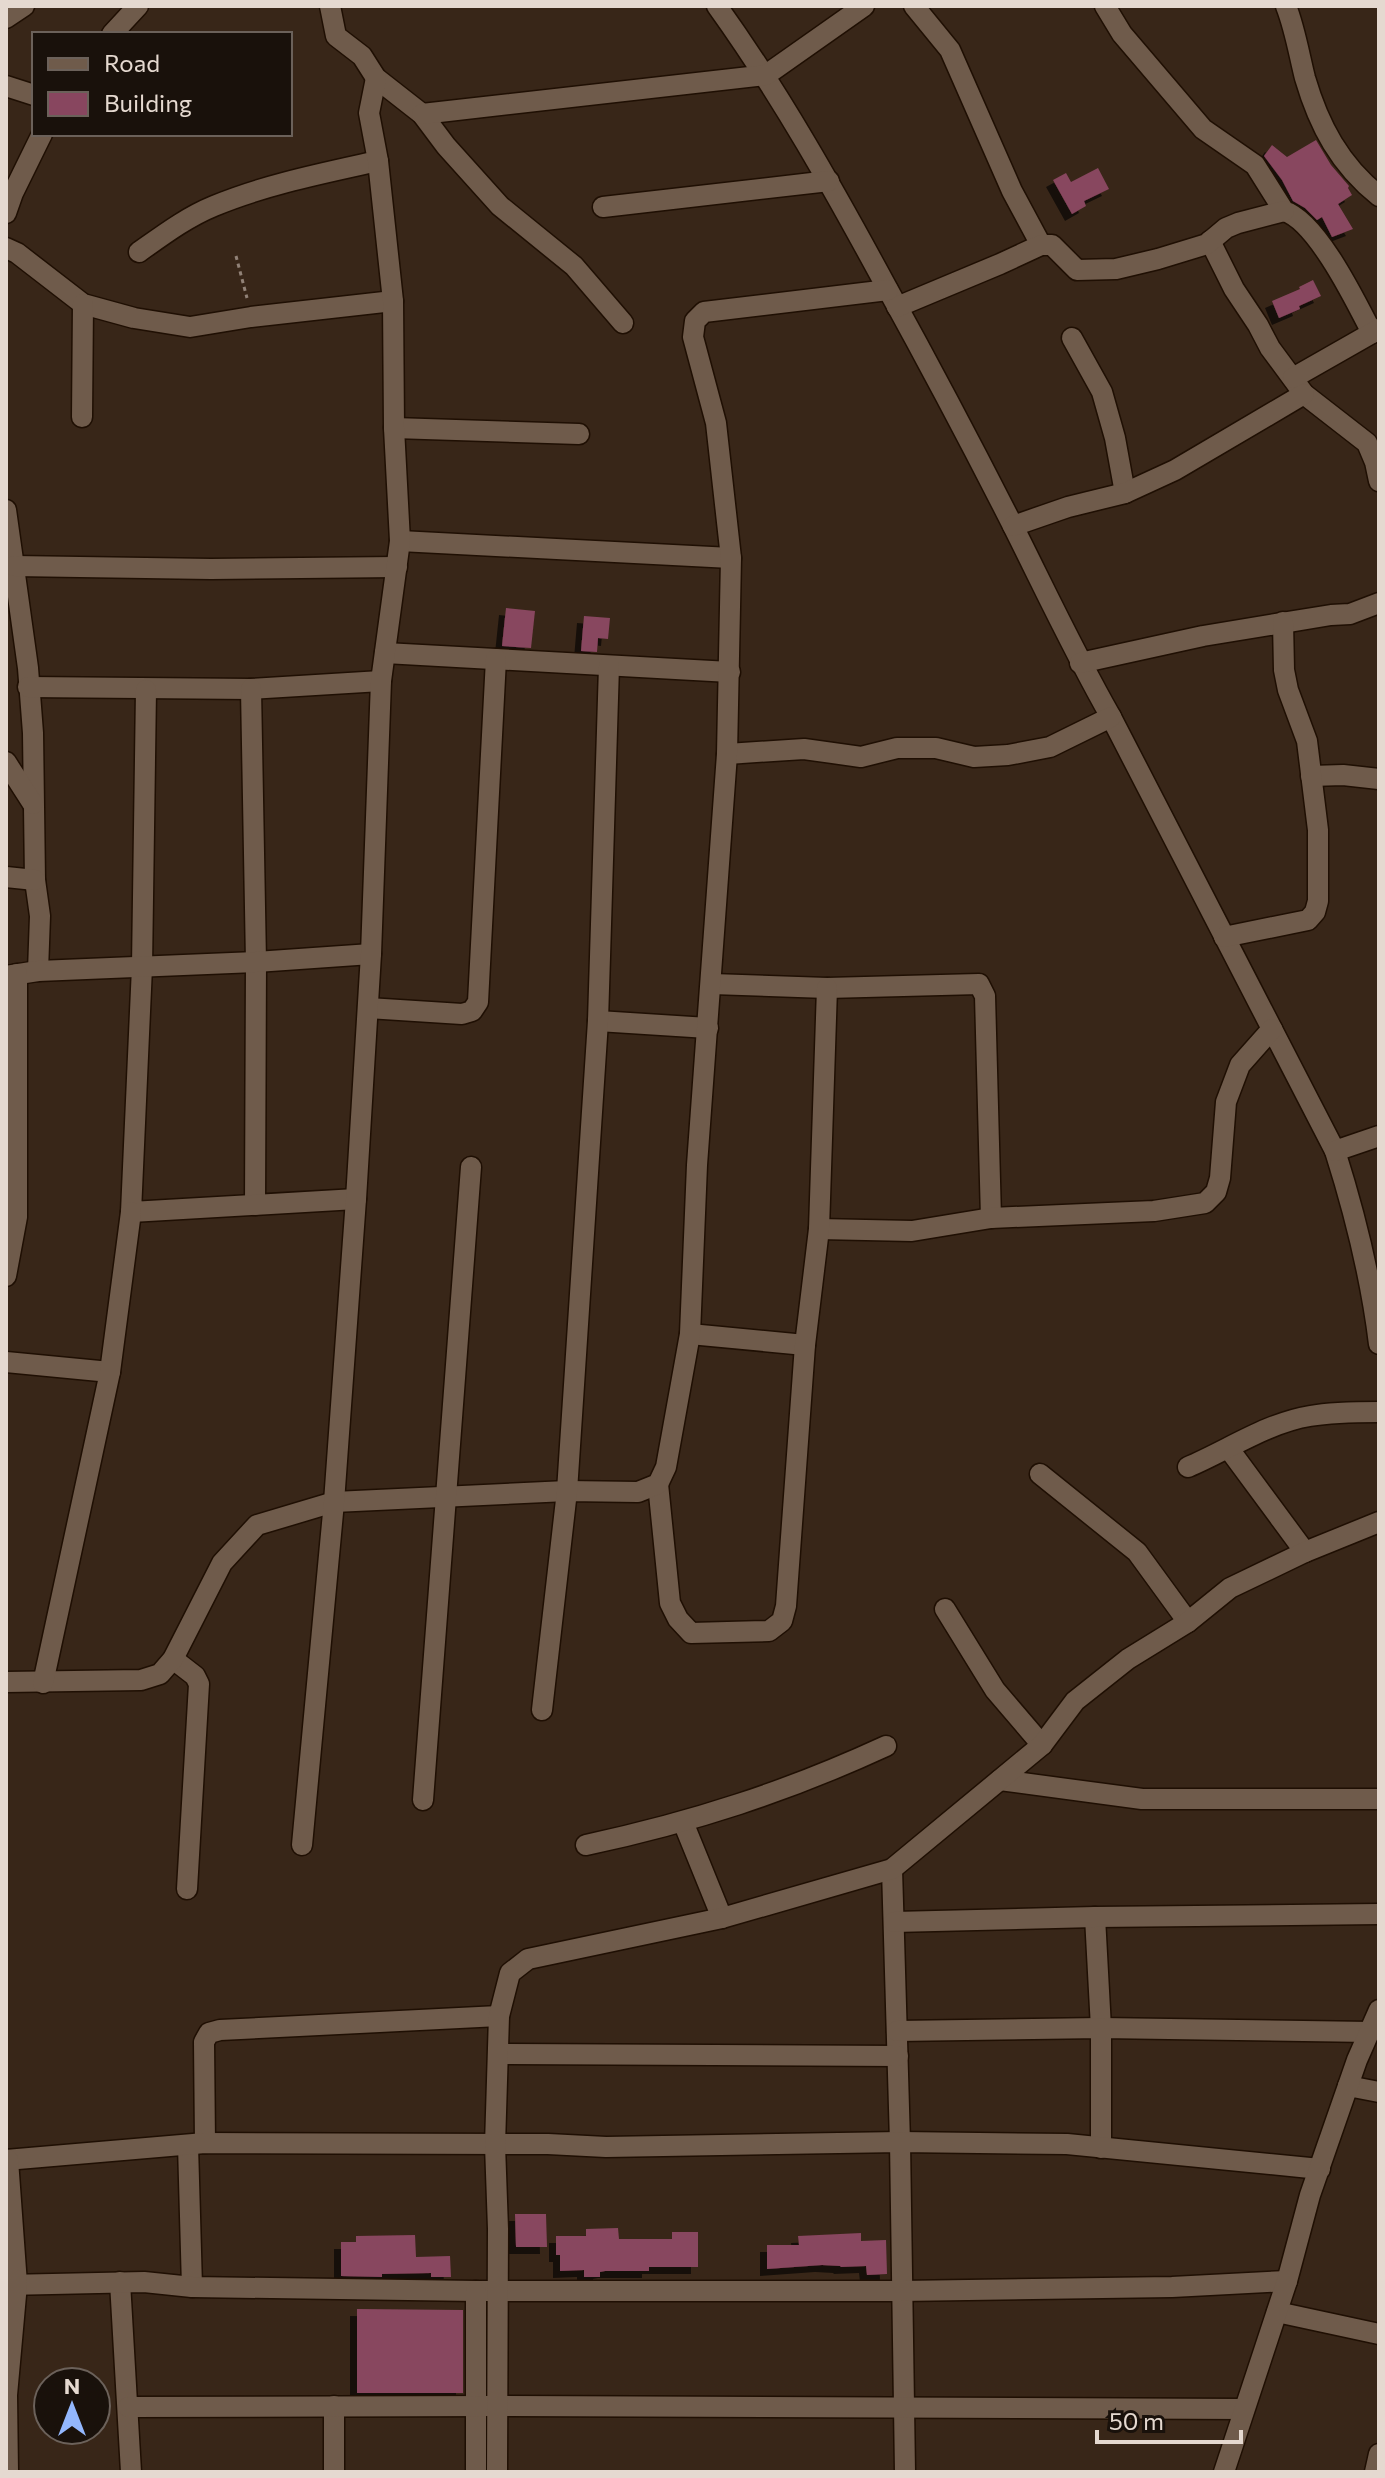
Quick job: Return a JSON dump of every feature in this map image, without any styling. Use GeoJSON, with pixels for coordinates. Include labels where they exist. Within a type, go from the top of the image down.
{"type":"FeatureCollection","features":[{"type":"Feature","properties":{"kind":"street"},"geometry":{"type":"LineString","coordinates":[[6,18],[24,6]]}},
{"type":"Feature","properties":{"kind":"street"},"geometry":{"type":"LineString","coordinates":[[114,32],[138,6]]}},
{"type":"Feature","properties":{"kind":"street"},"geometry":{"type":"LineString","coordinates":[[330,6],[336,36],[362,56],[376,78],[422,114],[500,206],[574,266],[623,323]]}},
{"type":"Feature","properties":{"kind":"street"},"geometry":{"type":"LineString","coordinates":[[717,6],[766,75],[893,298],[1335,1151],[1373,1298],[1379,1344]]}},
{"type":"Feature","properties":{"kind":"street"},"geometry":{"type":"LineString","coordinates":[[422,114],[766,75],[864,6]]}},
{"type":"Feature","properties":{"kind":"street"},"geometry":{"type":"LineString","coordinates":[[914,6],[950,50],[1012,191],[1041,245]]}},
{"type":"Feature","properties":{"kind":"street"},"geometry":{"type":"LineString","coordinates":[[1105,6],[1122,34],[1203,129],[1255,165],[1284,211]]}},
{"type":"Feature","properties":{"kind":"street"},"geometry":{"type":"LineString","coordinates":[[1286,6],[1306,79],[1327,137],[1343,160],[1379,196]]}},
{"type":"Feature","properties":{"kind":"street"},"geometry":{"type":"LineString","coordinates":[[302,1845],[334,1502],[356,1199],[371,954],[381,681],[400,541],[394,428],[393,301],[378,161],[369,113],[376,78]]}},
{"type":"Feature","properties":{"kind":"street"},"geometry":{"type":"LineString","coordinates":[[6,86],[32,94]]}},
{"type":"Feature","properties":{"kind":"street"},"geometry":{"type":"LineString","coordinates":[[6,213],[41,136]]}},
{"type":"Feature","properties":{"kind":"street"},"geometry":{"type":"LineString","coordinates":[[139,252],[177,225],[214,206],[301,179],[378,161]]}},
{"type":"Feature","properties":{"kind":"street"},"geometry":{"type":"LineString","coordinates":[[603,207],[829,181]]}},
{"type":"Feature","properties":{"kind":"street"},"geometry":{"type":"LineString","coordinates":[[827,988],[819,1229],[805,1345],[786,1606],[782,1621],[769,1631],[691,1633],[678,1619],[670,1603],[658,1484],[666,1467],[690,1334],[697,1165],[727,754],[731,558],[716,423],[693,337],[695,321],[704,312],[893,298],[1000,264],[1041,245],[1052,245],[1077,270],[1116,269],[1158,259],[1210,241],[1226,228],[1284,211],[1290,212],[1311,232],[1338,268],[1375,331],[1175,470],[1125,493],[1068,507],[1013,526]]}},
{"type":"Feature","properties":{"kind":"street"},"geometry":{"type":"LineString","coordinates":[[1210,241],[1234,289],[1270,348],[1298,386],[1367,443],[1379,481]]}},
{"type":"Feature","properties":{"kind":"street"},"geometry":{"type":"LineString","coordinates":[[6,248],[17,253],[83,304],[134,318],[190,327],[393,301]]}},
{"type":"Feature","properties":{"kind":"street"},"geometry":{"type":"LineString","coordinates":[[82,417],[83,304]]}},
{"type":"Feature","properties":{"kind":"street"},"geometry":{"type":"LineString","coordinates":[[1072,338],[1102,392],[1115,438],[1125,493]]}},
{"type":"Feature","properties":{"kind":"street"},"geometry":{"type":"LineString","coordinates":[[394,428],[579,434]]}},
{"type":"Feature","properties":{"kind":"street"},"geometry":{"type":"LineString","coordinates":[[6,510],[33,733],[35,880],[40,916],[38,971]]}},
{"type":"Feature","properties":{"kind":"street"},"geometry":{"type":"LineString","coordinates":[[400,541],[731,558]]}},
{"type":"Feature","properties":{"kind":"street"},"geometry":{"type":"LineString","coordinates":[[14,566],[211,569],[397,567]]}},
{"type":"Feature","properties":{"kind":"street"},"geometry":{"type":"LineString","coordinates":[[1080,663],[1203,636],[1350,614],[1379,603]]}},
{"type":"Feature","properties":{"kind":"street"},"geometry":{"type":"LineString","coordinates":[[1224,937],[1308,920],[1315,912],[1318,901],[1318,830],[1307,741],[1288,690],[1284,670],[1283,622]]}},
{"type":"Feature","properties":{"kind":"street"},"geometry":{"type":"LineString","coordinates":[[385,653],[730,672]]}},
{"type":"Feature","properties":{"kind":"street"},"geometry":{"type":"LineString","coordinates":[[368,1008],[462,1014],[472,1011],[478,1002],[496,659]]}},
{"type":"Feature","properties":{"kind":"street"},"geometry":{"type":"LineString","coordinates":[[542,1710],[567,1491],[598,1021],[609,666]]}},
{"type":"Feature","properties":{"kind":"street"},"geometry":{"type":"LineString","coordinates":[[28,687],[251,689],[381,681]]}},
{"type":"Feature","properties":{"kind":"street"},"geometry":{"type":"LineString","coordinates":[[251,689],[256,962],[255,1205]]}},
{"type":"Feature","properties":{"kind":"street"},"geometry":{"type":"LineString","coordinates":[[43,1683],[110,1372],[131,1212],[142,967],[146,690]]}},
{"type":"Feature","properties":{"kind":"street"},"geometry":{"type":"LineString","coordinates":[[727,754],[804,749],[861,757],[897,748],[936,748],[974,757],[1008,755],[1050,747],[1111,717]]}},
{"type":"Feature","properties":{"kind":"street"},"geometry":{"type":"LineString","coordinates":[[6,762],[33,804]]}},
{"type":"Feature","properties":{"kind":"street"},"geometry":{"type":"LineString","coordinates":[[1311,776],[1343,775],[1379,779]]}},
{"type":"Feature","properties":{"kind":"street"},"geometry":{"type":"LineString","coordinates":[[6,877],[35,880]]}},
{"type":"Feature","properties":{"kind":"street"},"geometry":{"type":"LineString","coordinates":[[6,1276],[17,1217],[12,975],[38,971],[371,954]]}},
{"type":"Feature","properties":{"kind":"street"},"geometry":{"type":"LineString","coordinates":[[712,984],[827,988],[979,984],[985,996],[991,1218]]}},
{"type":"Feature","properties":{"kind":"street"},"geometry":{"type":"LineString","coordinates":[[598,1021],[708,1028]]}},
{"type":"Feature","properties":{"kind":"street"},"geometry":{"type":"LineString","coordinates":[[819,1229],[912,1231],[991,1218],[1154,1211],[1205,1203],[1216,1192],[1220,1178],[1226,1102],[1240,1065],[1272,1029]]}},
{"type":"Feature","properties":{"kind":"street"},"geometry":{"type":"LineString","coordinates":[[1335,1151],[1379,1136]]}},
{"type":"Feature","properties":{"kind":"street"},"geometry":{"type":"LineString","coordinates":[[423,1800],[471,1167]]}},
{"type":"Feature","properties":{"kind":"street"},"geometry":{"type":"LineString","coordinates":[[131,1212],[356,1199]]}},
{"type":"Feature","properties":{"kind":"street"},"geometry":{"type":"LineString","coordinates":[[690,1334],[805,1345]]}},
{"type":"Feature","properties":{"kind":"street"},"geometry":{"type":"LineString","coordinates":[[6,1362],[110,1372]]}},
{"type":"Feature","properties":{"kind":"street"},"geometry":{"type":"LineString","coordinates":[[1188,1467],[1263,1431],[1307,1416],[1379,1412]]}},
{"type":"Feature","properties":{"kind":"street"},"geometry":{"type":"LineString","coordinates":[[1229,1449],[1305,1552]]}},
{"type":"Feature","properties":{"kind":"street"},"geometry":{"type":"LineString","coordinates":[[1040,1474],[1137,1552],[1188,1622]]}},
{"type":"Feature","properties":{"kind":"street"},"geometry":{"type":"LineString","coordinates":[[6,1682],[141,1680],[160,1674],[173,1659],[222,1563],[257,1525],[334,1502],[567,1491],[638,1492],[658,1484]]}},
{"type":"Feature","properties":{"kind":"street"},"geometry":{"type":"LineString","coordinates":[[476,2472],[486,2406],[486,2290],[499,2016],[510,1973],[528,1959],[722,1918],[892,1869],[1042,1745],[1075,1701],[1128,1659],[1188,1622],[1230,1588],[1305,1552],[1379,1522]]}},
{"type":"Feature","properties":{"kind":"street"},"geometry":{"type":"LineString","coordinates":[[945,1609],[995,1690],[1042,1745]]}},
{"type":"Feature","properties":{"kind":"street"},"geometry":{"type":"LineString","coordinates":[[173,1659],[195,1676],[199,1684],[187,1889]]}},
{"type":"Feature","properties":{"kind":"street"},"geometry":{"type":"LineString","coordinates":[[586,1845],[683,1822],[773,1794],[886,1746]]}},
{"type":"Feature","properties":{"kind":"street"},"geometry":{"type":"LineString","coordinates":[[1000,1780],[1142,1799],[1379,1799]]}},
{"type":"Feature","properties":{"kind":"street"},"geometry":{"type":"LineString","coordinates":[[683,1822],[722,1918]]}},
{"type":"Feature","properties":{"kind":"street"},"geometry":{"type":"LineString","coordinates":[[892,1869],[905,2472]]}},
{"type":"Feature","properties":{"kind":"street"},"geometry":{"type":"LineString","coordinates":[[894,1922],[1379,1914]]}},
{"type":"Feature","properties":{"kind":"street"},"geometry":{"type":"LineString","coordinates":[[1095,1917],[1101,2028],[1101,2148]]}},
{"type":"Feature","properties":{"kind":"street"},"geometry":{"type":"LineString","coordinates":[[1224,2472],[1320,2169],[1348,2086],[1379,2010]]}},
{"type":"Feature","properties":{"kind":"street"},"geometry":{"type":"LineString","coordinates":[[192,2287],[196,2144],[204,2042],[209,2033],[499,2016]]}},
{"type":"Feature","properties":{"kind":"street"},"geometry":{"type":"LineString","coordinates":[[897,2031],[1101,2028],[1370,2032]]}},
{"type":"Feature","properties":{"kind":"street"},"geometry":{"type":"LineString","coordinates":[[499,2054],[898,2056]]}},
{"type":"Feature","properties":{"kind":"street"},"geometry":{"type":"LineString","coordinates":[[1348,2086],[1379,2092]]}},
{"type":"Feature","properties":{"kind":"street"},"geometry":{"type":"LineString","coordinates":[[8,2472],[11,2285],[7,2160],[196,2144],[298,2142],[606,2147],[900,2142],[1067,2144],[1320,2169]]}},
{"type":"Feature","properties":{"kind":"street"},"geometry":{"type":"LineString","coordinates":[[11,2285],[120,2282],[192,2287],[901,2291],[1172,2287],[1287,2281]]}},
{"type":"Feature","properties":{"kind":"street"},"geometry":{"type":"LineString","coordinates":[[120,2282],[131,2472]]}},
{"type":"Feature","properties":{"kind":"street"},"geometry":{"type":"LineString","coordinates":[[1277,2312],[1379,2334]]}},
{"type":"Feature","properties":{"kind":"street"},"geometry":{"type":"LineString","coordinates":[[334,2406],[334,2472]]}},
{"type":"Feature","properties":{"kind":"street"},"geometry":{"type":"LineString","coordinates":[[486,2406],[497,2472]]}},
{"type":"Feature","properties":{"kind":"street"},"geometry":{"type":"LineString","coordinates":[[128,2407],[1244,2409]]}},
{"type":"Feature","properties":{"kind":"street"},"geometry":{"type":"LineString","coordinates":[[1375,2472],[1379,2454]]}},
{"type":"Feature","properties":{"kind":"path"},"geometry":{"type":"LineString","coordinates":[[236,256],[251,317]]}},
{"type":"Feature","properties":{"kind":"building"},"geometry":{"type":"Polygon","coordinates":[[[1316,140],[1349,186],[1352,195],[1338,204],[1353,229],[1332,237],[1322,217],[1317,220],[1293,201],[1264,156],[1272,145],[1287,157],[1316,140]]]}},
{"type":"Feature","properties":{"kind":"building"},"geometry":{"type":"Polygon","coordinates":[[[1098,168],[1109,189],[1084,201],[1086,206],[1072,214],[1053,180],[1066,173],[1071,182],[1098,168]]]}},
{"type":"Feature","properties":{"kind":"building"},"geometry":{"type":"Polygon","coordinates":[[[1313,280],[1321,296],[1279,318],[1272,301],[1313,280]]]}},
{"type":"Feature","properties":{"kind":"building"},"geometry":{"type":"Polygon","coordinates":[[[506,608],[535,611],[531,648],[502,646],[506,608]]]}},
{"type":"Feature","properties":{"kind":"building"},"geometry":{"type":"Polygon","coordinates":[[[584,616],[610,618],[608,639],[598,638],[597,652],[581,651],[584,616]]]}},
{"type":"Feature","properties":{"kind":"building"},"geometry":{"type":"Polygon","coordinates":[[[515,2214],[546,2214],[547,2247],[516,2247],[515,2214]]]}},
{"type":"Feature","properties":{"kind":"building"},"geometry":{"type":"Polygon","coordinates":[[[618,2228],[619,2239],[672,2239],[672,2232],[698,2232],[698,2267],[605,2271],[600,2272],[600,2277],[584,2277],[584,2270],[560,2271],[556,2236],[586,2236],[586,2229],[618,2228]]]}},
{"type":"Feature","properties":{"kind":"building"},"geometry":{"type":"Polygon","coordinates":[[[861,2233],[861,2241],[886,2240],[887,2274],[867,2275],[866,2266],[767,2269],[767,2245],[799,2245],[798,2236],[861,2233]]]}},
{"type":"Feature","properties":{"kind":"building"},"geometry":{"type":"Polygon","coordinates":[[[415,2235],[416,2257],[450,2256],[451,2277],[431,2277],[431,2273],[341,2276],[341,2242],[356,2242],[356,2236],[415,2235]]]}},
{"type":"Feature","properties":{"kind":"building"},"geometry":{"type":"Polygon","coordinates":[[[357,2309],[463,2310],[463,2393],[357,2393],[357,2309]]]}}]}
